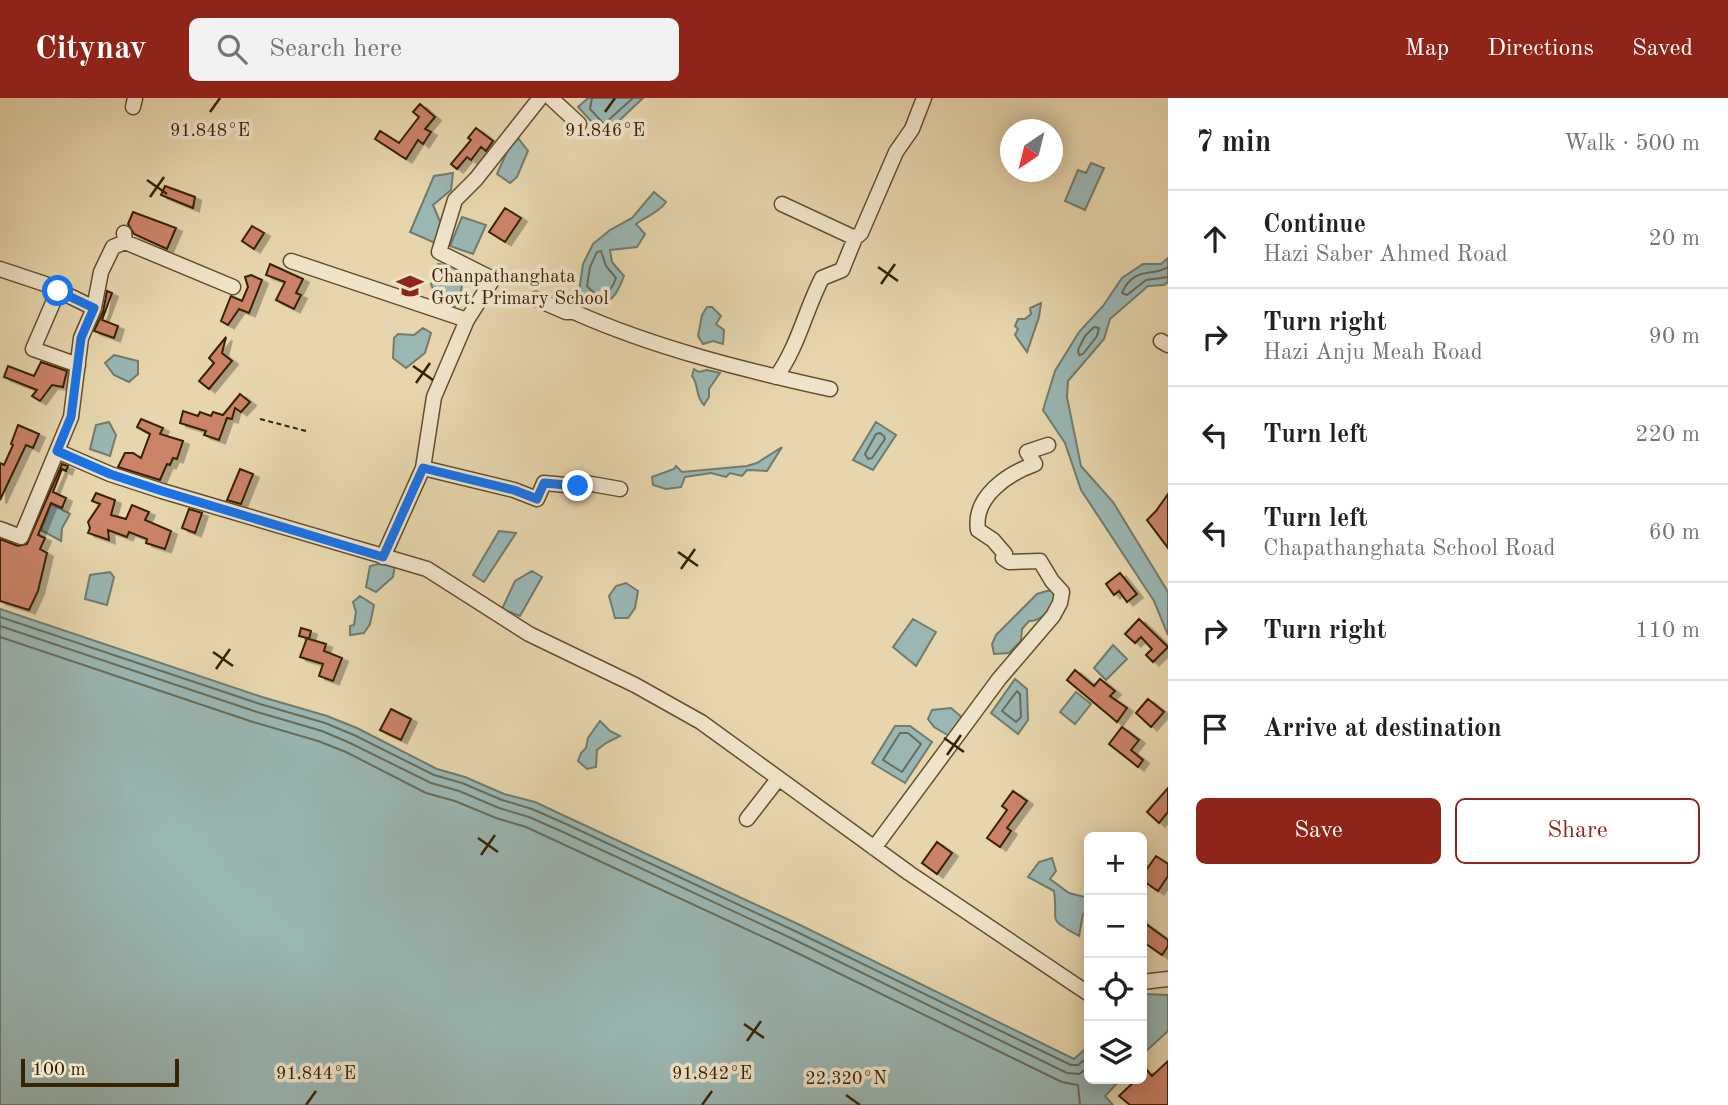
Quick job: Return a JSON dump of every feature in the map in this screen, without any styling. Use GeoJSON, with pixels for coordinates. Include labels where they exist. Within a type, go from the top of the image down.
{"type":"FeatureCollection","features":[{"type":"Feature","properties":{"kind":"street"},"geometry":{"type":"LineString","coordinates":[[551,98],[579,124]]}},
{"type":"Feature","properties":{"kind":"street"},"geometry":{"type":"LineString","coordinates":[[776,377],[788,360],[798,338],[807,306],[822,278],[842,270],[896,152],[912,130],[924,98]]}},
{"type":"Feature","properties":{"kind":"street"},"geometry":{"type":"LineString","coordinates":[[383,557],[423,468],[434,397],[467,320],[493,279],[439,253],[455,200],[476,179],[534,100]]}},
{"type":"Feature","properties":{"kind":"street"},"geometry":{"type":"LineString","coordinates":[[782,204],[855,238]]}},
{"type":"Feature","properties":{"kind":"street"},"geometry":{"type":"LineString","coordinates":[[0,529],[21,537],[71,417],[81,338],[94,308],[101,272],[113,247],[124,237],[233,287]]}},
{"type":"Feature","properties":{"kind":"street"},"geometry":{"type":"LineString","coordinates":[[291,261],[467,320]]}},
{"type":"Feature","properties":{"kind":"street"},"geometry":{"type":"LineString","coordinates":[[0,269],[94,308]]}},
{"type":"Feature","properties":{"kind":"street"},"geometry":{"type":"LineString","coordinates":[[58,291],[33,349],[78,365]]}},
{"type":"Feature","properties":{"kind":"street"},"geometry":{"type":"LineString","coordinates":[[536,299],[638,337],[776,377],[830,389]]}},
{"type":"Feature","properties":{"kind":"street"},"geometry":{"type":"LineString","coordinates":[[874,848],[999,679],[1053,616],[1060,603],[1062,592],[1040,561],[1009,562],[1003,558],[1005,554],[993,540],[978,530],[976,518],[992,489],[1021,469],[1035,464],[1027,452],[1048,445]]}},
{"type":"Feature","properties":{"kind":"street"},"geometry":{"type":"LineString","coordinates":[[57,451],[110,474],[162,491],[427,569],[529,634],[635,685],[690,716],[874,848],[1084,991]]}},
{"type":"Feature","properties":{"kind":"street"},"geometry":{"type":"LineString","coordinates":[[423,468],[514,490],[537,499],[544,483],[578,486],[580,482],[620,489]]}},
{"type":"Feature","properties":{"kind":"street"},"geometry":{"type":"LineString","coordinates":[[747,819],[778,779]]}},
{"type":"Feature","properties":{"kind":"street"},"geometry":{"type":"LineString","coordinates":[[1147,981],[1168,979]]}},
{"type":"Feature","properties":{"kind":"path"},"geometry":{"type":"LineString","coordinates":[[260,419],[306,431]]}},
{"type":"Feature","properties":{"kind":"water"},"geometry":{"type":"Polygon","coordinates":[[[588,98],[643,98],[604,135],[578,107],[588,98]]]}},
{"type":"Feature","properties":{"kind":"water"},"geometry":{"type":"Polygon","coordinates":[[[518,138],[528,151],[517,177],[510,183],[497,174],[510,145],[518,138]]]}},
{"type":"Feature","properties":{"kind":"water"},"geometry":{"type":"Polygon","coordinates":[[[1091,163],[1104,168],[1085,210],[1065,201],[1078,170],[1086,173],[1091,163]]]}},
{"type":"Feature","properties":{"kind":"water"},"geometry":{"type":"Polygon","coordinates":[[[453,173],[451,190],[433,205],[441,224],[435,243],[410,232],[434,176],[453,173]]]}},
{"type":"Feature","properties":{"kind":"water"},"geometry":{"type":"Polygon","coordinates":[[[654,192],[666,202],[656,212],[636,224],[645,234],[637,247],[610,250],[612,262],[624,276],[616,293],[612,298],[602,301],[579,292],[583,264],[593,244],[610,230],[632,218],[654,192]]]}},
{"type":"Feature","properties":{"kind":"water"},"geometry":{"type":"Polygon","coordinates":[[[462,217],[486,225],[473,254],[450,246],[462,217]]]}},
{"type":"Feature","properties":{"kind":"water"},"geometry":{"type":"Polygon","coordinates":[[[1168,258],[1168,282],[1164,285],[1148,286],[1110,319],[1104,339],[1068,381],[1067,397],[1081,466],[1113,502],[1168,592],[1168,635],[1154,601],[1081,490],[1065,443],[1043,410],[1055,371],[1079,332],[1103,306],[1122,278],[1143,264],[1161,264],[1168,258]]]}},
{"type":"Feature","properties":{"kind":"water"},"geometry":{"type":"Polygon","coordinates":[[[438,264],[459,267],[462,283],[460,301],[455,306],[436,297],[431,284],[438,264]]]}},
{"type":"Feature","properties":{"kind":"water"},"geometry":{"type":"Polygon","coordinates":[[[1041,303],[1027,352],[1015,335],[1018,329],[1015,326],[1018,319],[1025,319],[1031,314],[1030,308],[1041,303]]]}},
{"type":"Feature","properties":{"kind":"water"},"geometry":{"type":"Polygon","coordinates":[[[707,307],[712,307],[721,316],[716,324],[724,330],[723,344],[713,341],[703,344],[698,336],[702,315],[707,307]]]}},
{"type":"Feature","properties":{"kind":"water"},"geometry":{"type":"Polygon","coordinates":[[[423,328],[431,333],[425,353],[406,368],[393,358],[394,338],[398,334],[414,335],[423,328]]]}},
{"type":"Feature","properties":{"kind":"water"},"geometry":{"type":"Polygon","coordinates":[[[114,355],[138,361],[138,374],[129,382],[114,375],[105,363],[114,355]]]}},
{"type":"Feature","properties":{"kind":"water"},"geometry":{"type":"Polygon","coordinates":[[[694,369],[699,372],[707,370],[720,373],[709,389],[709,397],[704,405],[692,376],[694,369]]]}},
{"type":"Feature","properties":{"kind":"water"},"geometry":{"type":"Polygon","coordinates":[[[109,422],[116,435],[110,456],[90,449],[96,425],[109,422]]]}},
{"type":"Feature","properties":{"kind":"water"},"geometry":{"type":"Polygon","coordinates":[[[876,422],[896,435],[873,470],[853,460],[876,422]]]}},
{"type":"Feature","properties":{"kind":"water"},"geometry":{"type":"Polygon","coordinates":[[[782,447],[767,471],[747,470],[742,476],[730,473],[726,477],[711,473],[685,477],[681,487],[666,489],[653,485],[652,477],[676,466],[682,472],[747,466],[757,463],[782,447]]]}},
{"type":"Feature","properties":{"kind":"water"},"geometry":{"type":"Polygon","coordinates":[[[51,504],[70,514],[62,528],[61,541],[41,530],[51,504]]]}},
{"type":"Feature","properties":{"kind":"water"},"geometry":{"type":"Polygon","coordinates":[[[499,531],[516,533],[484,582],[473,575],[499,531]]]}},
{"type":"Feature","properties":{"kind":"water"},"geometry":{"type":"Polygon","coordinates":[[[396,560],[393,577],[376,592],[366,587],[370,566],[396,560]]]}},
{"type":"Feature","properties":{"kind":"water"},"geometry":{"type":"Polygon","coordinates":[[[532,571],[542,577],[520,616],[502,609],[515,581],[532,571]]]}},
{"type":"Feature","properties":{"kind":"water"},"geometry":{"type":"Polygon","coordinates":[[[110,572],[114,577],[107,605],[85,599],[90,575],[110,572]]]}},
{"type":"Feature","properties":{"kind":"water"},"geometry":{"type":"Polygon","coordinates":[[[626,583],[638,591],[635,608],[628,618],[615,618],[609,596],[616,586],[626,583]]]}},
{"type":"Feature","properties":{"kind":"water"},"geometry":{"type":"Polygon","coordinates":[[[1051,590],[1058,598],[1049,610],[1038,619],[1029,621],[1022,629],[1021,641],[1009,653],[994,654],[992,644],[996,635],[1037,594],[1051,590]]]}},
{"type":"Feature","properties":{"kind":"water"},"geometry":{"type":"Polygon","coordinates":[[[360,596],[374,605],[370,624],[364,633],[350,635],[350,626],[354,625],[356,612],[353,602],[360,596]]]}},
{"type":"Feature","properties":{"kind":"water"},"geometry":{"type":"Polygon","coordinates":[[[0,609],[262,697],[327,716],[357,728],[437,769],[465,777],[504,794],[535,802],[800,925],[1074,1059],[1084,1050],[1084,1084],[1116,1084],[1105,1096],[1113,1105],[0,1105],[0,609]]]}},
{"type":"Feature","properties":{"kind":"water"},"geometry":{"type":"Polygon","coordinates":[[[913,619],[936,632],[916,666],[893,647],[913,619]]]}},
{"type":"Feature","properties":{"kind":"water"},"geometry":{"type":"Polygon","coordinates":[[[1113,645],[1127,659],[1106,680],[1094,668],[1113,645]]]}},
{"type":"Feature","properties":{"kind":"water"},"geometry":{"type":"Polygon","coordinates":[[[1015,679],[1027,689],[1028,720],[1018,734],[991,713],[1015,679]]]}},
{"type":"Feature","properties":{"kind":"water"},"geometry":{"type":"Polygon","coordinates":[[[1076,692],[1091,704],[1075,724],[1060,712],[1076,692]]]}},
{"type":"Feature","properties":{"kind":"water"},"geometry":{"type":"Polygon","coordinates":[[[951,708],[964,719],[951,737],[934,727],[928,719],[932,710],[951,708]]]}},
{"type":"Feature","properties":{"kind":"water"},"geometry":{"type":"Polygon","coordinates":[[[600,721],[620,736],[597,750],[596,767],[587,769],[578,761],[586,748],[588,738],[600,721]]]}},
{"type":"Feature","properties":{"kind":"water"},"geometry":{"type":"Polygon","coordinates":[[[895,726],[910,726],[932,742],[905,783],[872,763],[895,726]]]}},
{"type":"Feature","properties":{"kind":"water"},"geometry":{"type":"Polygon","coordinates":[[[1052,858],[1056,871],[1050,879],[1069,893],[1084,897],[1084,914],[1079,936],[1057,922],[1054,891],[1028,877],[1039,862],[1052,858]]]}},
{"type":"Feature","properties":{"kind":"water"},"geometry":{"type":"Polygon","coordinates":[[[1147,994],[1168,995],[1168,1031],[1147,1050],[1147,994]]]}},
{"type":"Feature","properties":{"kind":"building"},"geometry":{"type":"Polygon","coordinates":[[[420,104],[435,117],[425,129],[431,132],[423,144],[418,140],[406,159],[375,139],[380,131],[399,143],[419,117],[413,112],[420,104]]]}},
{"type":"Feature","properties":{"kind":"building"},"geometry":{"type":"Polygon","coordinates":[[[476,128],[493,141],[486,151],[481,147],[471,160],[467,157],[457,169],[451,164],[471,140],[468,138],[476,128]]]}},
{"type":"Feature","properties":{"kind":"building"},"geometry":{"type":"Polygon","coordinates":[[[165,186],[195,197],[193,208],[161,195],[165,186]]]}},
{"type":"Feature","properties":{"kind":"building"},"geometry":{"type":"Polygon","coordinates":[[[505,208],[521,218],[505,242],[489,232],[505,208]]]}},
{"type":"Feature","properties":{"kind":"building"},"geometry":{"type":"Polygon","coordinates":[[[133,212],[176,228],[167,249],[134,234],[128,224],[133,212]]]}},
{"type":"Feature","properties":{"kind":"building"},"geometry":{"type":"Polygon","coordinates":[[[252,226],[264,233],[254,249],[242,241],[252,226]]]}},
{"type":"Feature","properties":{"kind":"building"},"geometry":{"type":"Polygon","coordinates":[[[270,264],[303,279],[296,293],[301,295],[294,309],[276,300],[285,282],[266,275],[270,264]]]}},
{"type":"Feature","properties":{"kind":"building"},"geometry":{"type":"Polygon","coordinates":[[[251,275],[262,280],[249,313],[239,309],[228,325],[221,321],[231,296],[242,301],[248,287],[245,277],[251,275]]]}},
{"type":"Feature","properties":{"kind":"building"},"geometry":{"type":"Polygon","coordinates":[[[107,291],[112,293],[102,320],[118,326],[114,338],[94,331],[103,312],[107,291]]]}},
{"type":"Feature","properties":{"kind":"building"},"geometry":{"type":"Polygon","coordinates":[[[226,337],[222,353],[232,361],[209,389],[199,381],[214,363],[209,358],[226,337]]]}},
{"type":"Feature","properties":{"kind":"building"},"geometry":{"type":"Polygon","coordinates":[[[41,362],[67,371],[63,387],[52,385],[40,401],[32,396],[37,390],[4,377],[8,366],[34,376],[41,362]]]}},
{"type":"Feature","properties":{"kind":"building"},"geometry":{"type":"Polygon","coordinates":[[[240,394],[250,402],[241,412],[235,408],[232,419],[227,418],[219,440],[204,435],[206,431],[180,423],[183,411],[198,416],[200,412],[211,416],[213,412],[223,415],[240,394]]]}},
{"type":"Feature","properties":{"kind":"building"},"geometry":{"type":"Polygon","coordinates":[[[141,419],[163,428],[160,434],[183,441],[177,459],[173,458],[170,465],[167,464],[160,480],[118,467],[125,453],[133,453],[141,458],[150,434],[137,427],[141,419]]]}},
{"type":"Feature","properties":{"kind":"building"},"geometry":{"type":"Polygon","coordinates":[[[18,425],[39,434],[33,448],[26,445],[0,500],[0,463],[4,465],[18,425]]]}},
{"type":"Feature","properties":{"kind":"building"},"geometry":{"type":"Polygon","coordinates":[[[62,464],[68,466],[66,471],[62,469],[53,492],[66,498],[62,508],[51,503],[38,535],[45,538],[40,549],[47,553],[38,591],[29,610],[0,601],[0,539],[18,546],[27,544],[62,464]]]}},
{"type":"Feature","properties":{"kind":"building"},"geometry":{"type":"Polygon","coordinates":[[[240,469],[253,474],[241,504],[227,500],[240,469]]]}},
{"type":"Feature","properties":{"kind":"building"},"geometry":{"type":"Polygon","coordinates":[[[96,493],[115,500],[111,515],[126,519],[132,505],[149,512],[145,520],[171,531],[165,549],[146,543],[147,539],[129,532],[127,537],[108,530],[109,540],[88,533],[88,522],[100,504],[92,501],[96,493]]]}},
{"type":"Feature","properties":{"kind":"building"},"geometry":{"type":"Polygon","coordinates":[[[1168,494],[1168,548],[1147,520],[1168,494]]]}},
{"type":"Feature","properties":{"kind":"building"},"geometry":{"type":"Polygon","coordinates":[[[189,509],[202,513],[195,533],[182,528],[189,509]]]}},
{"type":"Feature","properties":{"kind":"building"},"geometry":{"type":"Polygon","coordinates":[[[1120,573],[1137,594],[1127,602],[1119,591],[1114,595],[1106,584],[1120,573]]]}},
{"type":"Feature","properties":{"kind":"building"},"geometry":{"type":"Polygon","coordinates":[[[1139,619],[1168,647],[1153,662],[1146,655],[1152,649],[1141,637],[1135,643],[1125,634],[1139,619]]]}},
{"type":"Feature","properties":{"kind":"building"},"geometry":{"type":"Polygon","coordinates":[[[301,628],[311,631],[309,639],[326,644],[324,651],[342,658],[333,681],[319,676],[323,664],[300,657],[307,638],[299,636],[301,628]]]}},
{"type":"Feature","properties":{"kind":"building"},"geometry":{"type":"Polygon","coordinates":[[[1075,670],[1094,686],[1100,679],[1115,691],[1110,696],[1127,708],[1117,722],[1067,680],[1075,670]]]}},
{"type":"Feature","properties":{"kind":"building"},"geometry":{"type":"Polygon","coordinates":[[[1148,699],[1164,712],[1151,727],[1136,713],[1148,699]]]}},
{"type":"Feature","properties":{"kind":"building"},"geometry":{"type":"Polygon","coordinates":[[[391,709],[411,719],[401,740],[380,730],[391,709]]]}},
{"type":"Feature","properties":{"kind":"building"},"geometry":{"type":"Polygon","coordinates":[[[1122,727],[1139,740],[1131,750],[1143,760],[1138,767],[1109,744],[1122,727]]]}},
{"type":"Feature","properties":{"kind":"building"},"geometry":{"type":"Polygon","coordinates":[[[1168,788],[1168,812],[1159,823],[1147,812],[1168,788]]]}},
{"type":"Feature","properties":{"kind":"building"},"geometry":{"type":"Polygon","coordinates":[[[1013,791],[1027,801],[1007,828],[1011,831],[1000,847],[987,838],[1007,810],[1002,806],[1013,791]]]}},
{"type":"Feature","properties":{"kind":"building"},"geometry":{"type":"Polygon","coordinates":[[[937,842],[952,853],[937,874],[922,863],[937,842]]]}},
{"type":"Feature","properties":{"kind":"building"},"geometry":{"type":"Polygon","coordinates":[[[1156,856],[1168,864],[1168,876],[1158,891],[1147,883],[1147,869],[1156,856]]]}},
{"type":"Feature","properties":{"kind":"building"},"geometry":{"type":"Polygon","coordinates":[[[1147,925],[1168,940],[1168,946],[1162,955],[1147,944],[1147,925]]]}},
{"type":"Feature","properties":{"kind":"building"},"geometry":{"type":"Polygon","coordinates":[[[1168,1061],[1168,1105],[1130,1105],[1119,1096],[1132,1084],[1147,1084],[1147,1070],[1152,1076],[1168,1061]]]}},
{"type":"Feature","properties":{"kind":"place","name":"Chanpathanghata Govt. Primary School"},"geometry":{"type":"Point","coordinates":[410,286]}},
{"type":"Feature","properties":{"kind":"route"},"geometry":{"type":"LineString","coordinates":[[58,291],[94,308],[81,338],[71,417],[57,451],[110,474],[383,557],[423,468],[514,490],[537,499],[544,483],[578,486]]}}]}
